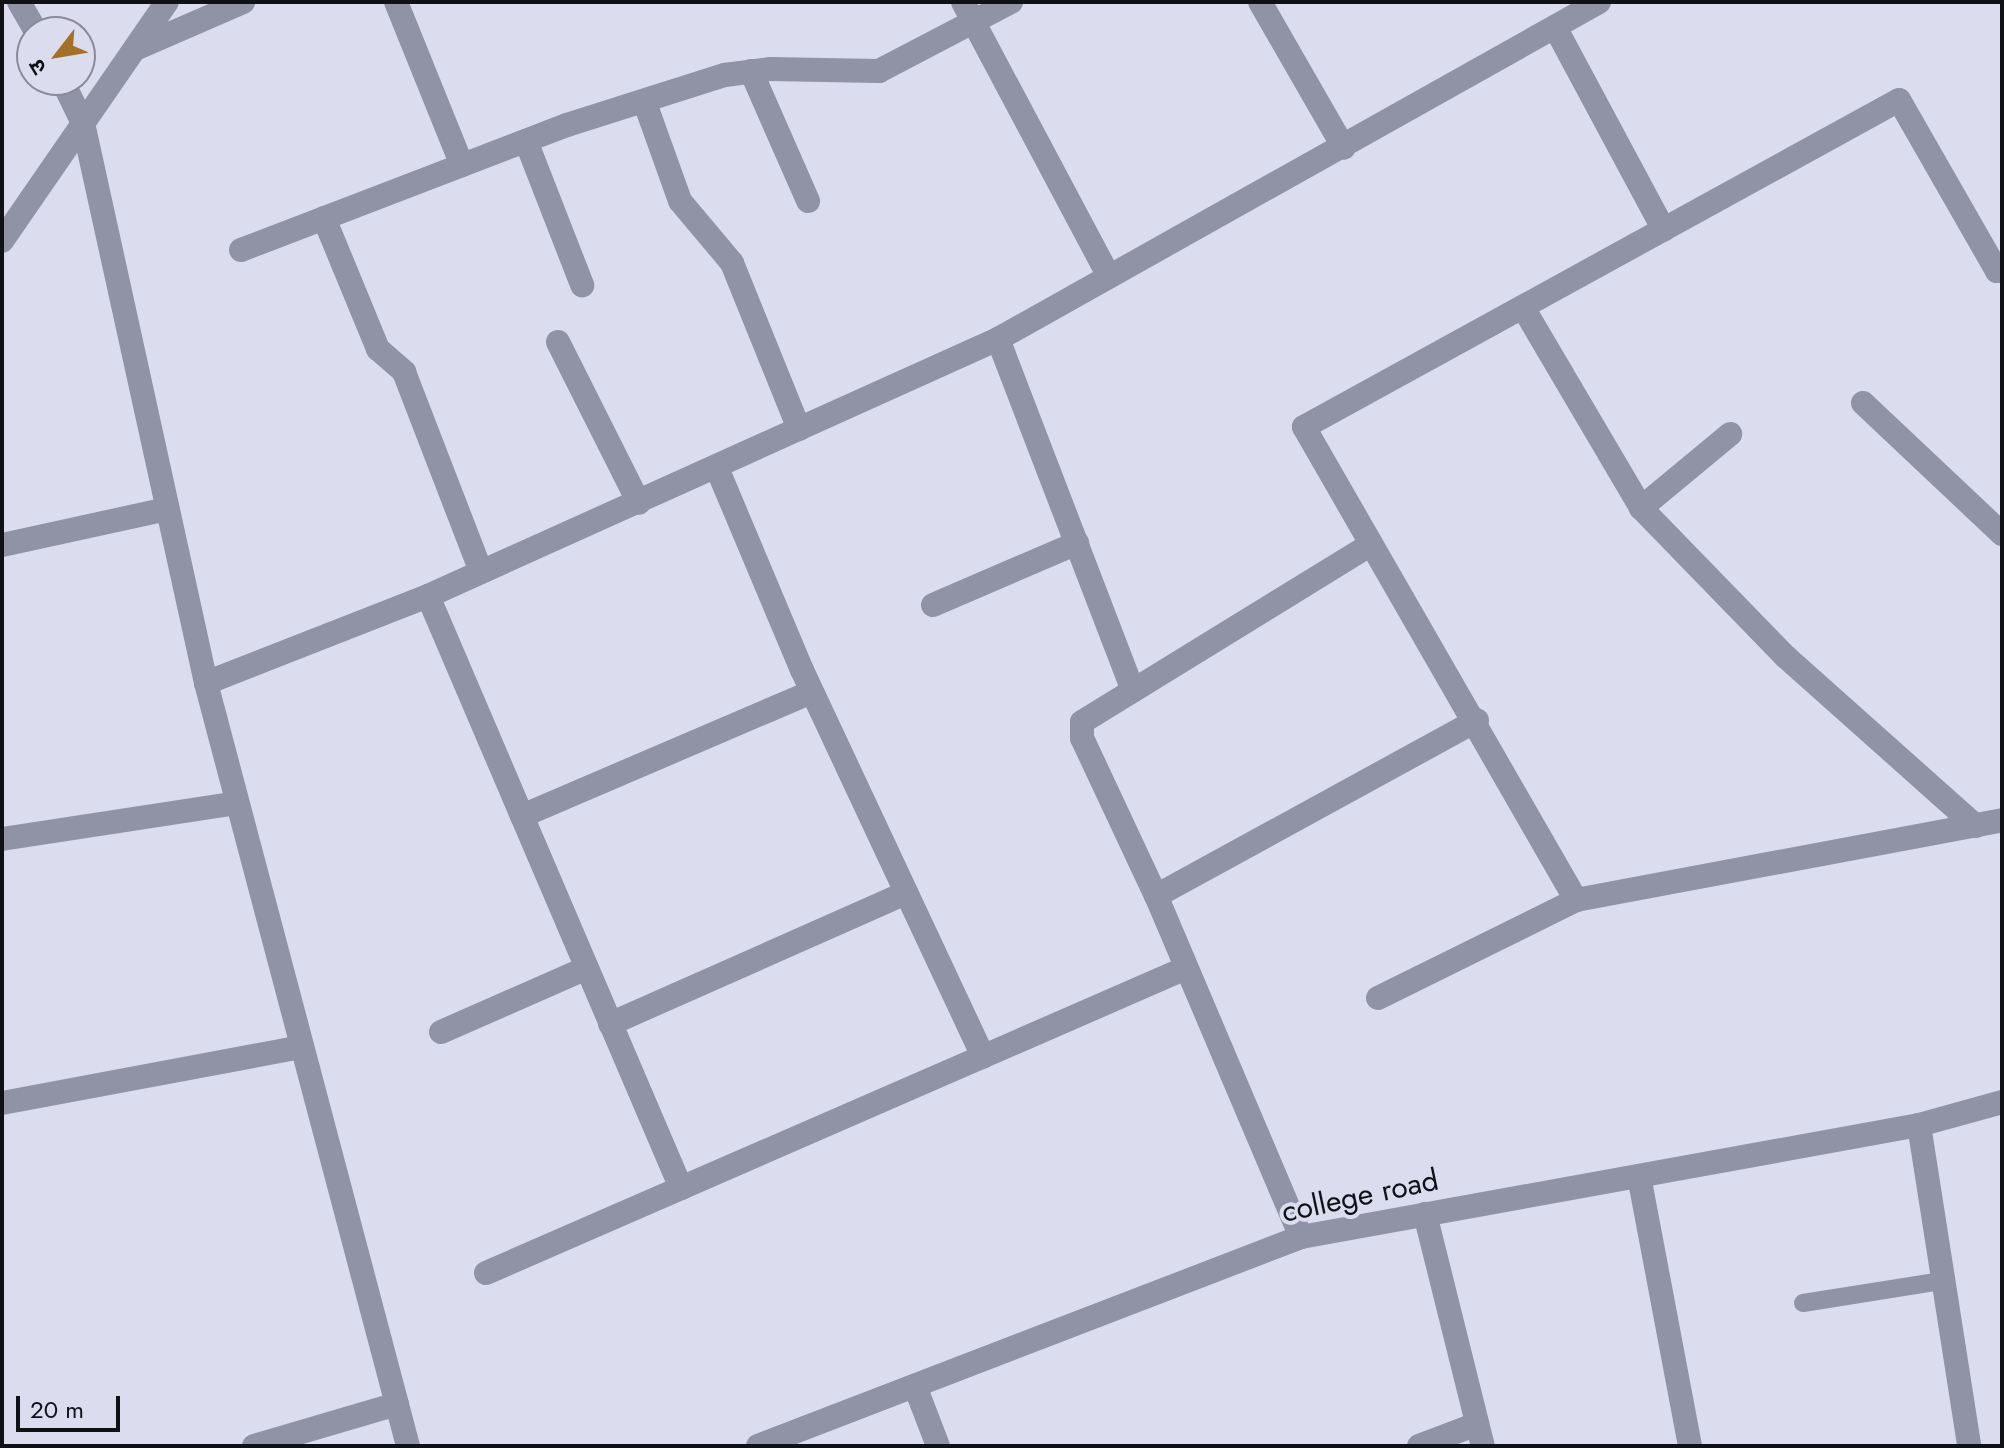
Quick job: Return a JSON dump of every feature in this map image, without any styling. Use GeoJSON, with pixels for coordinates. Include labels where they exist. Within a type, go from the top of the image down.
{"type":"FeatureCollection","features":[{"type":"Feature","properties":{"kind":"street"},"geometry":{"type":"LineString","coordinates":[[2,241],[167,2]]}},
{"type":"Feature","properties":{"kind":"street"},"geometry":{"type":"LineString","coordinates":[[135,49],[243,2]]}},
{"type":"Feature","properties":{"kind":"street"},"geometry":{"type":"LineString","coordinates":[[396,2],[462,165]]}},
{"type":"Feature","properties":{"kind":"street"},"geometry":{"type":"LineString","coordinates":[[241,250],[526,141],[725,75],[751,71],[879,71],[969,12],[1011,2]]}},
{"type":"Feature","properties":{"kind":"street"},"geometry":{"type":"LineString","coordinates":[[1260,2],[1344,148]]}},
{"type":"Feature","properties":{"kind":"street"},"geometry":{"type":"LineString","coordinates":[[206,683],[428,596],[998,339],[1344,148],[1599,2]]}},
{"type":"Feature","properties":{"kind":"street"},"geometry":{"type":"LineString","coordinates":[[969,12],[1109,277]]}},
{"type":"Feature","properties":{"kind":"street"},"geometry":{"type":"LineString","coordinates":[[1555,27],[1664,230]]}},
{"type":"Feature","properties":{"kind":"street"},"geometry":{"type":"LineString","coordinates":[[751,71],[808,201]]}},
{"type":"Feature","properties":{"kind":"street"},"geometry":{"type":"LineString","coordinates":[[70,96],[83,123],[206,683],[408,1446]]}},
{"type":"Feature","properties":{"kind":"street"},"geometry":{"type":"LineString","coordinates":[[1576,900],[1477,720],[1304,427],[1524,309],[1899,100],[1997,271],[2002,268]]}},
{"type":"Feature","properties":{"kind":"street"},"geometry":{"type":"LineString","coordinates":[[645,103],[680,201],[732,263],[799,429]]}},
{"type":"Feature","properties":{"kind":"street"},"geometry":{"type":"LineString","coordinates":[[526,141],[582,285]]}},
{"type":"Feature","properties":{"kind":"street"},"geometry":{"type":"LineString","coordinates":[[324,218],[378,349],[404,372],[481,572]]}},
{"type":"Feature","properties":{"kind":"street"},"geometry":{"type":"LineString","coordinates":[[1524,309],[1641,508],[1786,657],[1976,826]]}},
{"type":"Feature","properties":{"kind":"street"},"geometry":{"type":"LineString","coordinates":[[998,339],[1133,690]]}},
{"type":"Feature","properties":{"kind":"street"},"geometry":{"type":"LineString","coordinates":[[558,342],[639,503]]}},
{"type":"Feature","properties":{"kind":"street"},"geometry":{"type":"LineString","coordinates":[[1863,403],[2002,534]]}},
{"type":"Feature","properties":{"kind":"street"},"geometry":{"type":"LineString","coordinates":[[1641,508],[1730,434]]}},
{"type":"Feature","properties":{"kind":"street"},"geometry":{"type":"LineString","coordinates":[[717,468],[812,692],[983,1057]]}},
{"type":"Feature","properties":{"kind":"street"},"geometry":{"type":"LineString","coordinates":[[2,545],[167,509]]}},
{"type":"Feature","properties":{"kind":"street"},"geometry":{"type":"LineString","coordinates":[[933,605],[1077,543]]}},
{"type":"Feature","properties":{"kind":"street"},"geometry":{"type":"LineString","coordinates":[[1301,1237],[1156,896],[1082,738],[1082,722],[1371,544]]}},
{"type":"Feature","properties":{"kind":"street"},"geometry":{"type":"LineString","coordinates":[[428,596],[681,1188]]}},
{"type":"Feature","properties":{"kind":"street"},"geometry":{"type":"LineString","coordinates":[[522,816],[812,692]]}},
{"type":"Feature","properties":{"kind":"street"},"geometry":{"type":"LineString","coordinates":[[1156,896],[1477,720]]}},
{"type":"Feature","properties":{"kind":"street"},"geometry":{"type":"LineString","coordinates":[[2,839],[237,803]]}},
{"type":"Feature","properties":{"kind":"street"},"geometry":{"type":"LineString","coordinates":[[1378,998],[1576,900],[2002,820]]}},
{"type":"Feature","properties":{"kind":"street"},"geometry":{"type":"LineString","coordinates":[[610,1024],[906,893]]}},
{"type":"Feature","properties":{"kind":"street"},"geometry":{"type":"LineString","coordinates":[[441,1032],[587,968]]}},
{"type":"Feature","properties":{"kind":"street"},"geometry":{"type":"LineString","coordinates":[[486,1273],[1186,968]]}},
{"type":"Feature","properties":{"kind":"street"},"geometry":{"type":"LineString","coordinates":[[2,1103],[300,1047]]}},
{"type":"Feature","properties":{"kind":"street","name":"college road"},"geometry":{"type":"LineString","coordinates":[[758,1446],[1301,1237],[1919,1125],[2002,1102]]}},
{"type":"Feature","properties":{"kind":"street"},"geometry":{"type":"LineString","coordinates":[[1919,1125],[1969,1446]]}},
{"type":"Feature","properties":{"kind":"street"},"geometry":{"type":"LineString","coordinates":[[1639,1176],[1690,1446]]}},
{"type":"Feature","properties":{"kind":"street"},"geometry":{"type":"LineString","coordinates":[[1419,1446],[1480,1435],[1425,1214]]}},
{"type":"Feature","properties":{"kind":"street"},"geometry":{"type":"LineString","coordinates":[[915,1386],[938,1446]]}},
{"type":"Feature","properties":{"kind":"street"},"geometry":{"type":"LineString","coordinates":[[254,1446],[397,1404]]}},
{"type":"Feature","properties":{"kind":"lane"},"geometry":{"type":"LineString","coordinates":[[1803,1303],[1942,1281]]}}]}
